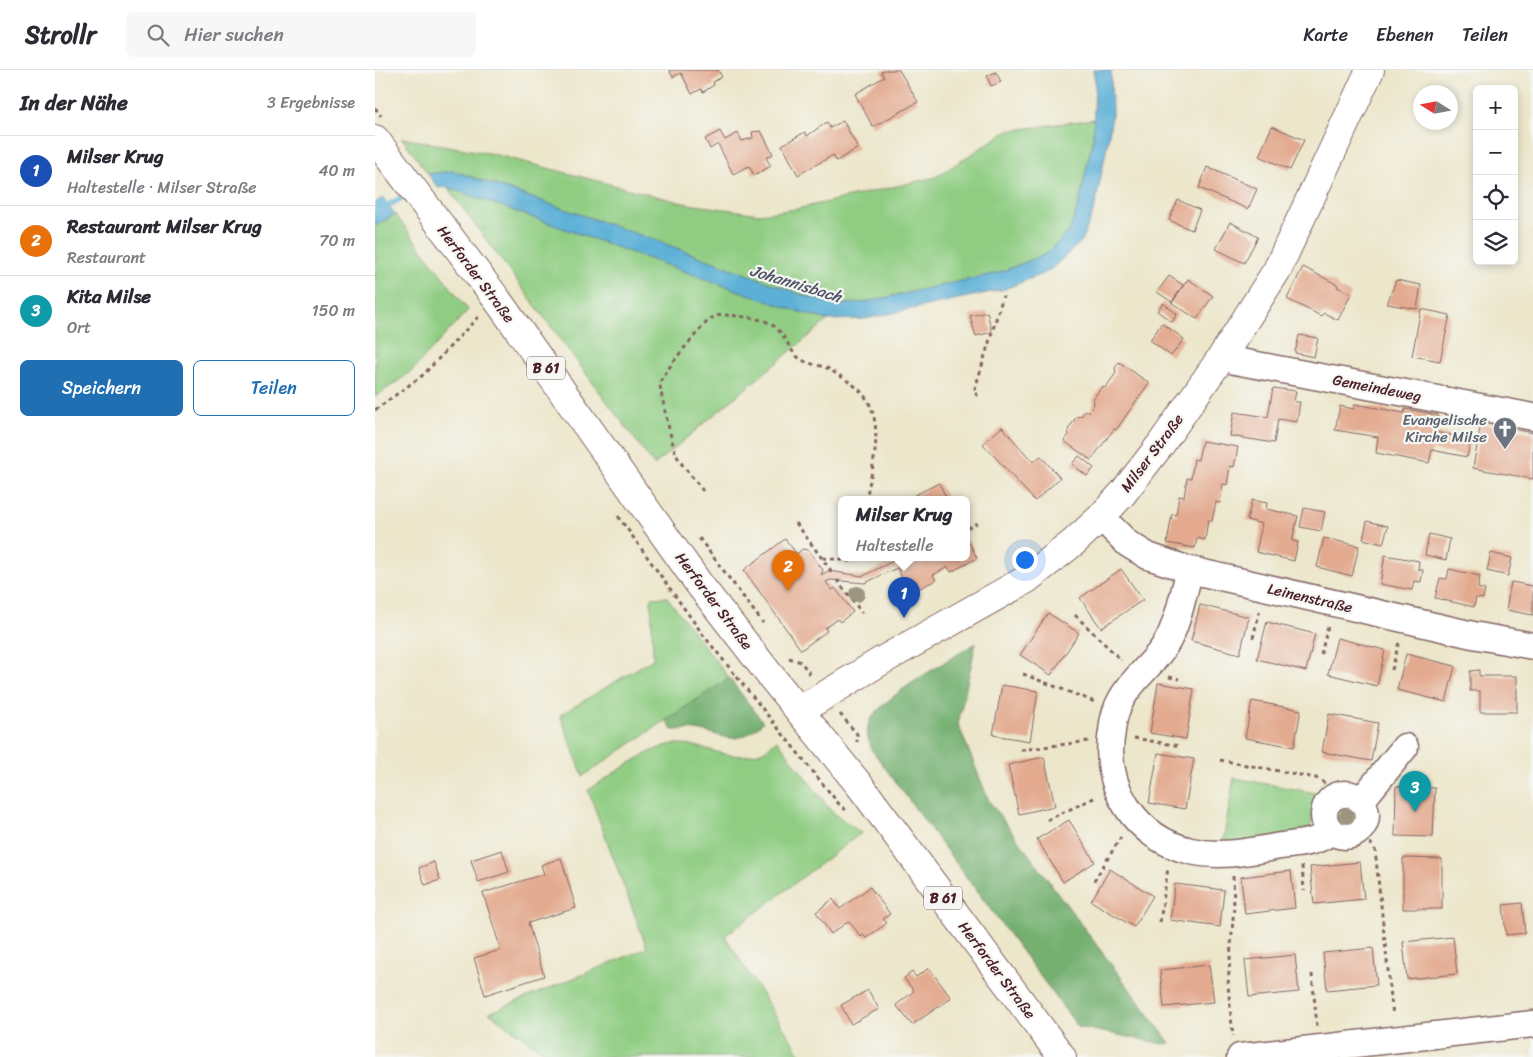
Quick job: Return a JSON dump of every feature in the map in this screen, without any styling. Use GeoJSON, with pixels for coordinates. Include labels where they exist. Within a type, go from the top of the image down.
{"type":"FeatureCollection","features":[{"type":"Feature","properties":{"kind":"main road","name":"Milser Straße"},"geometry":{"type":"LineString","coordinates":[[799,711],[883,660],[1027,579],[1055,558],[1101,517],[1138,476],[1223,355],[1277,270],[1370,70]]}},
{"type":"Feature","properties":{"kind":"main road","name":"Herforder Straße"},"geometry":{"type":"LineString","coordinates":[[375,139],[496,298],[699,584],[861,788],[1062,1057]]}},
{"type":"Feature","properties":{"kind":"street","name":"Gemeindeweg"},"geometry":{"type":"LineString","coordinates":[[1223,355],[1235,361],[1533,417]]}},
{"type":"Feature","properties":{"kind":"street","name":"Leinenstraße"},"geometry":{"type":"LineString","coordinates":[[1101,517],[1128,544],[1148,556],[1190,570],[1502,642],[1533,646]]}},
{"type":"Feature","properties":{"kind":"street"},"geometry":{"type":"LineString","coordinates":[[1190,570],[1168,641],[1121,700],[1113,728],[1111,766],[1115,787],[1121,799],[1135,816],[1157,837],[1171,844],[1199,853],[1230,854],[1309,842],[1320,839],[1331,831]]}},
{"type":"Feature","properties":{"kind":"street"},"geometry":{"type":"LineString","coordinates":[[1361,801],[1405,747]]}},
{"type":"Feature","properties":{"kind":"street"},"geometry":{"type":"LineString","coordinates":[[1354,795],[1361,801],[1366,810],[1366,817],[1361,829],[1350,836],[1337,835],[1331,831],[1324,820],[1325,806],[1335,796],[1354,795]]}},
{"type":"Feature","properties":{"kind":"street"},"geometry":{"type":"LineString","coordinates":[[1237,1048],[1320,1048],[1533,1024]]}},
{"type":"Feature","properties":{"kind":"path"},"geometry":{"type":"LineString","coordinates":[[978,396],[974,392],[1003,296]]}},
{"type":"Feature","properties":{"kind":"path"},"geometry":{"type":"LineString","coordinates":[[375,410],[423,375],[496,298]]}},
{"type":"Feature","properties":{"kind":"path"},"geometry":{"type":"LineString","coordinates":[[703,491],[676,454],[660,385],[665,372],[711,318],[720,315],[760,320],[774,325],[785,337],[794,354],[803,361],[827,368],[859,389],[874,416],[873,468],[867,496]]}},
{"type":"Feature","properties":{"kind":"path"},"geometry":{"type":"LineString","coordinates":[[796,523],[832,572]]}},
{"type":"Feature","properties":{"kind":"path"},"geometry":{"type":"LineString","coordinates":[[970,526],[977,523]]}},
{"type":"Feature","properties":{"kind":"path"},"geometry":{"type":"LineString","coordinates":[[822,558],[838,560]]}},
{"type":"Feature","properties":{"kind":"path"},"geometry":{"type":"LineString","coordinates":[[837,580],[862,613]]}},
{"type":"Feature","properties":{"kind":"path"},"geometry":{"type":"LineString","coordinates":[[1253,638],[1266,588]]}},
{"type":"Feature","properties":{"kind":"path"},"geometry":{"type":"LineString","coordinates":[[1321,654],[1334,603]]}},
{"type":"Feature","properties":{"kind":"path"},"geometry":{"type":"LineString","coordinates":[[1075,615],[1138,677]]}},
{"type":"Feature","properties":{"kind":"path"},"geometry":{"type":"LineString","coordinates":[[1392,670],[1404,620]]}},
{"type":"Feature","properties":{"kind":"path"},"geometry":{"type":"LineString","coordinates":[[1023,674],[1113,728],[1180,746]]}},
{"type":"Feature","properties":{"kind":"path"},"geometry":{"type":"LineString","coordinates":[[1021,750],[1113,728]]}},
{"type":"Feature","properties":{"kind":"path"},"geometry":{"type":"LineString","coordinates":[[1220,760],[1316,778],[1323,782],[1335,796]]}},
{"type":"Feature","properties":{"kind":"path"},"geometry":{"type":"LineString","coordinates":[[1047,820],[1115,787]]}},
{"type":"Feature","properties":{"kind":"path"},"geometry":{"type":"LineString","coordinates":[[1094,881],[1135,816]]}},
{"type":"Feature","properties":{"kind":"path"},"geometry":{"type":"LineString","coordinates":[[1361,829],[1375,850],[1395,1040]]}},
{"type":"Feature","properties":{"kind":"path"},"geometry":{"type":"LineString","coordinates":[[1160,922],[1171,844]]}},
{"type":"Feature","properties":{"kind":"path"},"geometry":{"type":"LineString","coordinates":[[1230,854],[1234,885],[1234,906],[1228,985],[1237,1048]]}},
{"type":"Feature","properties":{"kind":"path"},"geometry":{"type":"LineString","coordinates":[[1312,974],[1320,1048]]}},
{"type":"Feature","properties":{"kind":"green space"},"geometry":{"type":"Polygon","coordinates":[[[1094,119],[1093,138],[1078,208],[1069,231],[1046,254],[998,273],[861,303],[835,305],[454,171],[428,174],[402,138],[493,154],[687,204],[760,214],[797,209],[936,177],[1007,131],[1094,119]]]}},
{"type":"Feature","properties":{"kind":"green space"},"geometry":{"type":"Polygon","coordinates":[[[447,187],[793,310],[828,320],[654,465],[447,187]]]}},
{"type":"Feature","properties":{"kind":"green space"},"geometry":{"type":"Polygon","coordinates":[[[395,214],[468,310],[411,372],[375,397],[375,226],[395,214]]]}},
{"type":"Feature","properties":{"kind":"green space"},"geometry":{"type":"Polygon","coordinates":[[[667,597],[729,678],[583,776],[560,715],[653,659],[651,598],[667,597]]]}},
{"type":"Feature","properties":{"kind":"green space"},"geometry":{"type":"Polygon","coordinates":[[[976,643],[958,724],[989,801],[1170,1043],[1163,1044],[1078,1027],[871,749],[868,726],[873,716],[898,693],[976,643]]]}},
{"type":"Feature","properties":{"kind":"green space"},"geometry":{"type":"Polygon","coordinates":[[[729,678],[763,722],[738,738],[723,737],[696,730],[672,730],[666,720],[729,678]]]}},
{"type":"Feature","properties":{"kind":"green space"},"geometry":{"type":"Polygon","coordinates":[[[777,740],[831,811],[861,833],[725,936],[802,1057],[551,1057],[489,1013],[647,948],[588,790],[631,762],[666,746],[675,744],[686,745],[738,756],[761,752],[777,740]]]}},
{"type":"Feature","properties":{"kind":"green space"},"geometry":{"type":"Polygon","coordinates":[[[1234,778],[1316,793],[1310,830],[1222,847],[1234,778]]]}},
{"type":"Feature","properties":{"kind":"water"},"geometry":{"type":"Polygon","coordinates":[[[1093,70],[1111,70],[1112,114],[1095,207],[1082,241],[1049,271],[1005,289],[865,319],[828,320],[793,310],[447,187],[438,188],[428,174],[454,171],[660,242],[800,294],[835,305],[861,303],[998,273],[1046,254],[1069,231],[1078,208],[1093,138],[1095,81],[1093,70]]]}},
{"type":"Feature","properties":{"kind":"water"},"geometry":{"type":"Polygon","coordinates":[[[383,198],[395,214],[375,226],[375,203],[383,198]]]}},
{"type":"Feature","properties":{"kind":"building"},"geometry":{"type":"Polygon","coordinates":[[[669,70],[718,70],[722,77],[713,82],[714,85],[703,92],[701,89],[692,94],[681,73],[673,77],[669,70]]]}},
{"type":"Feature","properties":{"kind":"building"},"geometry":{"type":"Polygon","coordinates":[[[884,70],[899,70],[918,102],[873,127],[855,94],[884,77],[881,72],[884,70]]]}},
{"type":"Feature","properties":{"kind":"building"},"geometry":{"type":"Polygon","coordinates":[[[996,72],[1001,82],[991,86],[987,76],[996,72]]]}},
{"type":"Feature","properties":{"kind":"building"},"geometry":{"type":"Polygon","coordinates":[[[843,121],[858,148],[836,161],[833,155],[798,175],[782,145],[805,132],[807,136],[827,122],[830,128],[843,121]]]}},
{"type":"Feature","properties":{"kind":"building"},"geometry":{"type":"Polygon","coordinates":[[[1272,126],[1304,140],[1290,170],[1259,156],[1272,126]]]}},
{"type":"Feature","properties":{"kind":"building"},"geometry":{"type":"Polygon","coordinates":[[[720,131],[725,140],[738,133],[742,141],[753,138],[752,132],[761,131],[773,154],[766,158],[771,166],[754,175],[749,166],[733,174],[718,144],[710,149],[705,139],[720,131]]]}},
{"type":"Feature","properties":{"kind":"building"},"geometry":{"type":"Polygon","coordinates":[[[1207,167],[1257,189],[1248,209],[1199,188],[1207,167]]]}},
{"type":"Feature","properties":{"kind":"building"},"geometry":{"type":"Polygon","coordinates":[[[1178,200],[1200,210],[1192,230],[1169,220],[1178,200]]]}},
{"type":"Feature","properties":{"kind":"building"},"geometry":{"type":"Polygon","coordinates":[[[1230,222],[1258,237],[1244,263],[1216,249],[1230,222]]]}},
{"type":"Feature","properties":{"kind":"building"},"geometry":{"type":"Polygon","coordinates":[[[1303,267],[1351,294],[1338,320],[1324,313],[1321,316],[1287,299],[1303,267]]]}},
{"type":"Feature","properties":{"kind":"building"},"geometry":{"type":"Polygon","coordinates":[[[1169,276],[1183,285],[1172,302],[1157,292],[1169,276]]]}},
{"type":"Feature","properties":{"kind":"building"},"geometry":{"type":"Polygon","coordinates":[[[1188,279],[1213,296],[1197,319],[1172,303],[1188,279]]]}},
{"type":"Feature","properties":{"kind":"building"},"geometry":{"type":"Polygon","coordinates":[[[1396,280],[1421,285],[1417,309],[1387,304],[1396,280]]]}},
{"type":"Feature","properties":{"kind":"building"},"geometry":{"type":"Polygon","coordinates":[[[1163,303],[1177,314],[1172,322],[1157,311],[1163,303]]]}},
{"type":"Feature","properties":{"kind":"building"},"geometry":{"type":"Polygon","coordinates":[[[1421,309],[1450,315],[1440,361],[1412,356],[1421,309]]]}},
{"type":"Feature","properties":{"kind":"building"},"geometry":{"type":"Polygon","coordinates":[[[987,312],[992,332],[976,336],[970,316],[987,312]]]}},
{"type":"Feature","properties":{"kind":"building"},"geometry":{"type":"Polygon","coordinates":[[[1162,323],[1184,339],[1171,356],[1150,340],[1162,323]]]}},
{"type":"Feature","properties":{"kind":"building"},"geometry":{"type":"Polygon","coordinates":[[[1299,335],[1318,338],[1314,357],[1295,353],[1299,335]]]}},
{"type":"Feature","properties":{"kind":"building"},"geometry":{"type":"Polygon","coordinates":[[[1119,362],[1149,383],[1116,430],[1114,429],[1091,460],[1064,441],[1069,435],[1068,430],[1076,417],[1081,416],[1086,410],[1089,412],[1094,404],[1093,399],[1101,388],[1106,387],[1116,373],[1115,368],[1119,362]]]}},
{"type":"Feature","properties":{"kind":"building"},"geometry":{"type":"Polygon","coordinates":[[[1273,388],[1296,391],[1294,402],[1300,402],[1297,422],[1278,419],[1274,443],[1230,436],[1234,412],[1268,417],[1273,388]]]}},
{"type":"Feature","properties":{"kind":"building"},"geometry":{"type":"Polygon","coordinates":[[[1355,404],[1404,413],[1405,409],[1438,415],[1435,432],[1471,439],[1467,457],[1432,450],[1429,463],[1376,453],[1378,437],[1335,430],[1340,406],[1354,409],[1355,404]]]}},
{"type":"Feature","properties":{"kind":"building","name":"Evangelische Kirche Milse"},"geometry":{"type":"Polygon","coordinates":[[[1481,423],[1533,433],[1533,479],[1473,468],[1481,423]]]}},
{"type":"Feature","properties":{"kind":"building"},"geometry":{"type":"Polygon","coordinates":[[[1002,427],[1033,462],[1041,456],[1060,478],[1035,501],[983,444],[1002,427]]]}},
{"type":"Feature","properties":{"kind":"building"},"geometry":{"type":"Polygon","coordinates":[[[1202,441],[1238,447],[1234,467],[1230,466],[1227,485],[1223,484],[1220,503],[1216,502],[1212,521],[1208,520],[1205,540],[1197,538],[1195,548],[1167,543],[1172,514],[1176,515],[1179,496],[1184,497],[1187,478],[1191,478],[1194,459],[1198,460],[1202,441]]]}},
{"type":"Feature","properties":{"kind":"building"},"geometry":{"type":"Polygon","coordinates":[[[1079,456],[1094,468],[1087,476],[1072,464],[1079,456]]]}},
{"type":"Feature","properties":{"kind":"building"},"geometry":{"type":"Polygon","coordinates":[[[939,483],[946,496],[913,496],[939,483]]]}},
{"type":"Feature","properties":{"kind":"building"},"geometry":{"type":"Polygon","coordinates":[[[1252,500],[1267,503],[1266,509],[1298,516],[1292,541],[1298,542],[1294,561],[1256,552],[1262,524],[1247,520],[1252,500]]]}},
{"type":"Feature","properties":{"kind":"building"},"geometry":{"type":"Polygon","coordinates":[[[1304,508],[1325,512],[1321,531],[1300,527],[1304,508]]]}},
{"type":"Feature","properties":{"kind":"building"},"geometry":{"type":"Polygon","coordinates":[[[1367,521],[1388,526],[1383,544],[1363,539],[1367,521]]]}},
{"type":"Feature","properties":{"kind":"building"},"geometry":{"type":"Polygon","coordinates":[[[1429,534],[1450,539],[1446,560],[1425,555],[1429,534]]]}},
{"type":"Feature","properties":{"kind":"building"},"geometry":{"type":"Polygon","coordinates":[[[1324,538],[1359,546],[1352,576],[1317,567],[1324,538]]]}},
{"type":"Feature","properties":{"kind":"building"},"geometry":{"type":"Polygon","coordinates":[[[785,539],[797,554],[802,549],[808,550],[823,570],[821,575],[828,571],[863,576],[893,561],[970,561],[970,544],[977,558],[951,572],[948,567],[933,575],[936,580],[910,593],[897,568],[865,583],[830,580],[826,582],[832,590],[835,588],[853,612],[840,622],[838,619],[825,628],[827,631],[801,650],[744,570],[785,539]]]}},
{"type":"Feature","properties":{"kind":"building"},"geometry":{"type":"Polygon","coordinates":[[[1491,553],[1512,558],[1508,576],[1487,571],[1491,553]]]}},
{"type":"Feature","properties":{"kind":"building"},"geometry":{"type":"Polygon","coordinates":[[[1385,555],[1419,561],[1418,569],[1423,570],[1421,582],[1414,581],[1412,590],[1380,584],[1385,555]]]}},
{"type":"Feature","properties":{"kind":"building"},"geometry":{"type":"Polygon","coordinates":[[[1121,569],[1143,600],[1101,628],[1080,598],[1121,569]]]}},
{"type":"Feature","properties":{"kind":"building"},"geometry":{"type":"Polygon","coordinates":[[[1449,569],[1480,576],[1478,588],[1485,590],[1483,599],[1476,598],[1474,607],[1435,598],[1440,578],[1447,579],[1449,569]]]}},
{"type":"Feature","properties":{"kind":"building"},"geometry":{"type":"Polygon","coordinates":[[[1511,582],[1533,586],[1533,615],[1506,610],[1511,582]]]}},
{"type":"Feature","properties":{"kind":"building"},"geometry":{"type":"Polygon","coordinates":[[[1200,605],[1249,617],[1240,654],[1191,641],[1200,605]]]}},
{"type":"Feature","properties":{"kind":"building"},"geometry":{"type":"Polygon","coordinates":[[[1048,613],[1079,633],[1051,675],[1020,655],[1048,613]]]}},
{"type":"Feature","properties":{"kind":"building"},"geometry":{"type":"Polygon","coordinates":[[[1267,622],[1315,634],[1306,671],[1257,659],[1267,622]]]}},
{"type":"Feature","properties":{"kind":"building"},"geometry":{"type":"Polygon","coordinates":[[[1337,638],[1385,650],[1377,686],[1328,674],[1337,638]]]}},
{"type":"Feature","properties":{"kind":"building"},"geometry":{"type":"Polygon","coordinates":[[[1406,654],[1455,666],[1446,702],[1397,690],[1406,654]]]}},
{"type":"Feature","properties":{"kind":"building"},"geometry":{"type":"Polygon","coordinates":[[[1479,670],[1479,676],[1517,676],[1517,712],[1480,712],[1480,691],[1470,691],[1470,671],[1479,670]]]}},
{"type":"Feature","properties":{"kind":"building"},"geometry":{"type":"Polygon","coordinates":[[[1158,683],[1194,689],[1186,739],[1150,733],[1158,683]]]}},
{"type":"Feature","properties":{"kind":"building"},"geometry":{"type":"Polygon","coordinates":[[[1002,685],[1038,691],[1030,741],[993,735],[1002,685]]]}},
{"type":"Feature","properties":{"kind":"building"},"geometry":{"type":"Polygon","coordinates":[[[1252,701],[1301,710],[1294,747],[1245,738],[1252,701]]]}},
{"type":"Feature","properties":{"kind":"building"},"geometry":{"type":"Polygon","coordinates":[[[1329,714],[1378,723],[1371,761],[1322,752],[1329,714]]]}},
{"type":"Feature","properties":{"kind":"building"},"geometry":{"type":"Polygon","coordinates":[[[1158,753],[1194,759],[1185,809],[1149,803],[1158,753]]]}},
{"type":"Feature","properties":{"kind":"building"},"geometry":{"type":"Polygon","coordinates":[[[1044,757],[1055,806],[1019,814],[1008,765],[1044,757]]]}},
{"type":"Feature","properties":{"kind":"building"},"geometry":{"type":"Polygon","coordinates":[[[1396,786],[1435,788],[1433,837],[1395,836],[1396,786]]]}},
{"type":"Feature","properties":{"kind":"building"},"geometry":{"type":"Polygon","coordinates":[[[1069,820],[1095,862],[1063,882],[1037,839],[1069,820]]]}},
{"type":"Feature","properties":{"kind":"building"},"geometry":{"type":"Polygon","coordinates":[[[502,850],[509,872],[478,882],[471,860],[502,850]]]}},
{"type":"Feature","properties":{"kind":"building"},"geometry":{"type":"Polygon","coordinates":[[[561,858],[576,908],[528,923],[544,976],[485,995],[474,958],[501,950],[483,893],[544,874],[541,865],[561,858]]]}},
{"type":"Feature","properties":{"kind":"building"},"geometry":{"type":"Polygon","coordinates":[[[1403,858],[1442,859],[1442,909],[1403,909],[1403,858]]]}},
{"type":"Feature","properties":{"kind":"building"},"geometry":{"type":"Polygon","coordinates":[[[434,862],[440,880],[425,885],[419,868],[434,862]]]}},
{"type":"Feature","properties":{"kind":"building"},"geometry":{"type":"Polygon","coordinates":[[[1360,862],[1364,899],[1314,904],[1310,867],[1360,862]]]}},
{"type":"Feature","properties":{"kind":"building"},"geometry":{"type":"Polygon","coordinates":[[[1110,869],[1153,896],[1134,927],[1091,901],[1110,869]]]}},
{"type":"Feature","properties":{"kind":"building"},"geometry":{"type":"Polygon","coordinates":[[[1291,871],[1295,908],[1245,914],[1241,877],[1291,871]]]}},
{"type":"Feature","properties":{"kind":"building"},"geometry":{"type":"Polygon","coordinates":[[[1175,884],[1224,890],[1220,927],[1170,920],[1175,884]]]}},
{"type":"Feature","properties":{"kind":"building"},"geometry":{"type":"Polygon","coordinates":[[[870,887],[890,914],[883,919],[887,923],[866,938],[863,935],[861,937],[849,921],[831,934],[816,912],[833,899],[840,909],[870,887]]]}},
{"type":"Feature","properties":{"kind":"building"},"geometry":{"type":"Polygon","coordinates":[[[1522,903],[1525,933],[1506,935],[1503,905],[1522,903]]]}},
{"type":"Feature","properties":{"kind":"building"},"geometry":{"type":"Polygon","coordinates":[[[1453,937],[1457,974],[1407,979],[1403,942],[1453,937]]]}},
{"type":"Feature","properties":{"kind":"building"},"geometry":{"type":"Polygon","coordinates":[[[1373,948],[1377,985],[1327,990],[1323,953],[1373,948]]]}},
{"type":"Feature","properties":{"kind":"building"},"geometry":{"type":"Polygon","coordinates":[[[1295,955],[1299,992],[1249,997],[1245,960],[1295,955]]]}},
{"type":"Feature","properties":{"kind":"building"},"geometry":{"type":"Polygon","coordinates":[[[1209,965],[1214,1002],[1164,1007],[1160,970],[1209,965]]]}},
{"type":"Feature","properties":{"kind":"building"},"geometry":{"type":"Polygon","coordinates":[[[929,968],[951,998],[912,1025],[896,1005],[914,991],[904,978],[912,972],[916,977],[929,968]]]}},
{"type":"Feature","properties":{"kind":"building"},"geometry":{"type":"Polygon","coordinates":[[[868,990],[879,1009],[851,1024],[841,1005],[868,990]]]}},
{"type":"Feature","properties":{"kind":"waterway","name":"Johannisbach"},"geometry":{"type":"LineString","coordinates":[[375,213],[408,194]]}},
{"type":"Feature","properties":{"kind":"place","name":"Evangelische Kirche Milse"},"geometry":{"type":"Point","coordinates":[1505,450]}},
{"type":"Feature","properties":{"kind":"place","name":"Restaurant Milser Krug"},"geometry":{"type":"Point","coordinates":[788,591]}},
{"type":"Feature","properties":{"kind":"place","name":"Milser Krug"},"geometry":{"type":"Point","coordinates":[904,618]}},
{"type":"Feature","properties":{"kind":"place","name":"Kita Milse"},"geometry":{"type":"Point","coordinates":[1415,812]}}]}
